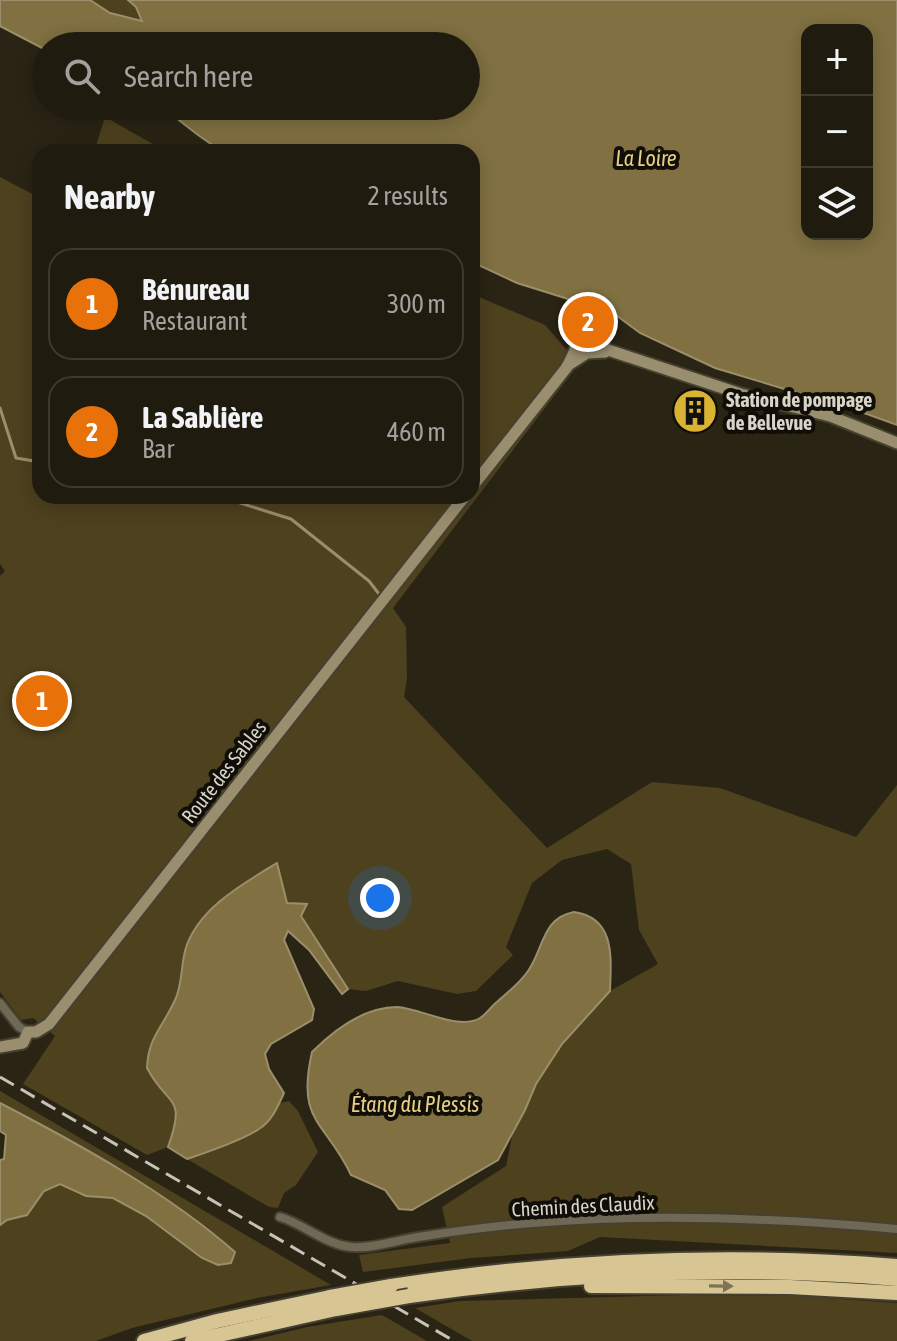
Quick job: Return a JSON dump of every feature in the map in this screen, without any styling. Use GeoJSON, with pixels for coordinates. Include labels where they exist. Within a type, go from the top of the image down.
{"type":"FeatureCollection","features":[{"type":"Feature","properties":{"kind":"highway"},"geometry":{"type":"LineString","coordinates":[[192,1341],[391,1286],[506,1271],[632,1262],[757,1259],[897,1266]]}},
{"type":"Feature","properties":{"kind":"highway"},"geometry":{"type":"LineString","coordinates":[[144,1341],[217,1321],[333,1303],[562,1279],[726,1272],[897,1279]]}},
{"type":"Feature","properties":{"kind":"highway"},"geometry":{"type":"LineString","coordinates":[[562,1279],[568,1286],[790,1287],[897,1293]]}},
{"type":"Feature","properties":{"kind":"street"},"geometry":{"type":"LineString","coordinates":[[480,477],[583,350],[611,351],[741,394],[807,408],[897,443]]}},
{"type":"Feature","properties":{"kind":"street","name":"Route des Sables"},"geometry":{"type":"LineString","coordinates":[[0,1047],[23,1043],[28,1032],[36,1032],[49,1024],[459,504]]}},
{"type":"Feature","properties":{"kind":"street"},"geometry":{"type":"LineString","coordinates":[[0,1003],[19,1027],[28,1032]]}},
{"type":"Feature","properties":{"kind":"street","name":"Chemin des Claudix"},"geometry":{"type":"LineString","coordinates":[[280,1217],[299,1223],[331,1242],[352,1247],[475,1229],[638,1218],[763,1219],[897,1229]]}},
{"type":"Feature","properties":{"kind":"shaded area"},"geometry":{"type":"Polygon","coordinates":[[[90,0],[128,0],[136,7],[143,21],[110,13],[90,0]]]}},
{"type":"Feature","properties":{"kind":"shaded area"},"geometry":{"type":"Polygon","coordinates":[[[104,120],[110,120],[153,144],[97,144],[104,120]]]}},
{"type":"Feature","properties":{"kind":"shaded area"},"geometry":{"type":"Polygon","coordinates":[[[0,177],[32,194],[32,504],[472,504],[393,608],[406,627],[407,679],[404,697],[547,848],[652,782],[720,788],[856,837],[897,785],[897,1253],[600,1237],[568,1251],[471,1258],[363,1272],[359,1255],[450,1243],[442,1207],[506,1166],[513,1132],[536,1084],[562,1044],[610,991],[658,964],[639,930],[631,864],[607,849],[562,860],[532,883],[506,947],[513,955],[476,991],[457,994],[398,981],[366,991],[348,989],[301,916],[287,903],[277,864],[256,876],[211,910],[193,931],[185,951],[177,995],[150,1048],[147,1068],[176,1109],[168,1147],[147,1155],[23,1084],[55,1036],[33,1018],[21,1020],[0,992],[0,576],[5,571],[0,564],[0,177]]]}},
{"type":"Feature","properties":{"kind":"shaded area"},"geometry":{"type":"Polygon","coordinates":[[[480,297],[545,325],[567,350],[570,375],[480,493],[480,297]]]}},
{"type":"Feature","properties":{"kind":"shaded area"},"geometry":{"type":"Polygon","coordinates":[[[0,1091],[331,1285],[257,1298],[132,1328],[96,1341],[0,1341],[0,1225],[27,1215],[44,1191],[60,1184],[86,1196],[113,1197],[146,1216],[202,1258],[235,1252],[153,1190],[0,1103],[0,1091]]]}},
{"type":"Feature","properties":{"kind":"shaded area"},"geometry":{"type":"Polygon","coordinates":[[[289,1101],[298,1111],[318,1152],[296,1185],[284,1193],[278,1208],[269,1207],[187,1159],[276,1112],[280,1103],[289,1101]]]}},
{"type":"Feature","properties":{"kind":"shaded area"},"geometry":{"type":"Polygon","coordinates":[[[682,1295],[798,1296],[897,1303],[897,1341],[472,1341],[415,1308],[460,1301],[682,1295]]]}},
{"type":"Feature","properties":{"kind":"shaded area"},"geometry":{"type":"Polygon","coordinates":[[[382,1315],[427,1341],[249,1341],[307,1327],[382,1315]]]}},
{"type":"Feature","properties":{"kind":"water","name":"La Loire"},"geometry":{"type":"Polygon","coordinates":[[[0,0],[90,0],[110,13],[142,21],[136,7],[128,0],[897,0],[897,425],[715,368],[640,333],[613,313],[517,283],[480,266],[480,144],[211,144],[180,120],[480,120],[480,32],[32,32],[32,43],[0,26],[0,0]]]}},
{"type":"Feature","properties":{"kind":"water"},"geometry":{"type":"Polygon","coordinates":[[[277,863],[287,903],[307,904],[301,916],[348,989],[342,994],[309,950],[288,931],[284,940],[314,1009],[312,1020],[271,1044],[265,1054],[269,1069],[284,1093],[264,1126],[234,1142],[187,1159],[168,1147],[176,1118],[175,1109],[147,1068],[150,1048],[177,995],[185,951],[199,923],[222,900],[277,863]]]}},
{"type":"Feature","properties":{"kind":"water","name":"Étang du Plessis"},"geometry":{"type":"Polygon","coordinates":[[[574,912],[588,916],[604,931],[610,953],[610,991],[562,1044],[536,1084],[498,1160],[412,1210],[399,1209],[385,1190],[351,1175],[310,1108],[308,1075],[312,1052],[350,1021],[385,1008],[406,1008],[461,1022],[480,1018],[525,975],[550,927],[563,915],[574,912]]]}},
{"type":"Feature","properties":{"kind":"water"},"geometry":{"type":"Polygon","coordinates":[[[0,1103],[91,1153],[181,1210],[235,1252],[231,1263],[218,1265],[202,1258],[146,1216],[113,1198],[86,1196],[60,1184],[44,1191],[27,1215],[0,1225],[0,1160],[4,1159],[6,1135],[0,1131],[0,1103]]]}},
{"type":"Feature","properties":{"kind":"waterway"},"geometry":{"type":"LineString","coordinates":[[0,408],[16,458],[32,461]]}},
{"type":"Feature","properties":{"kind":"waterway"},"geometry":{"type":"LineString","coordinates":[[243,504],[291,519],[369,581],[379,594]]}},
{"type":"Feature","properties":{"kind":"railway"},"geometry":{"type":"LineString","coordinates":[[0,1077],[454,1341]]}},
{"type":"Feature","properties":{"kind":"place","name":"La Sablière"},"geometry":{"type":"Point","coordinates":[588,322]}},
{"type":"Feature","properties":{"kind":"place","name":"Station de pompage de Bellevue"},"geometry":{"type":"Point","coordinates":[695,411]}},
{"type":"Feature","properties":{"kind":"place","name":"Bénureau"},"geometry":{"type":"Point","coordinates":[42,701]}}]}
